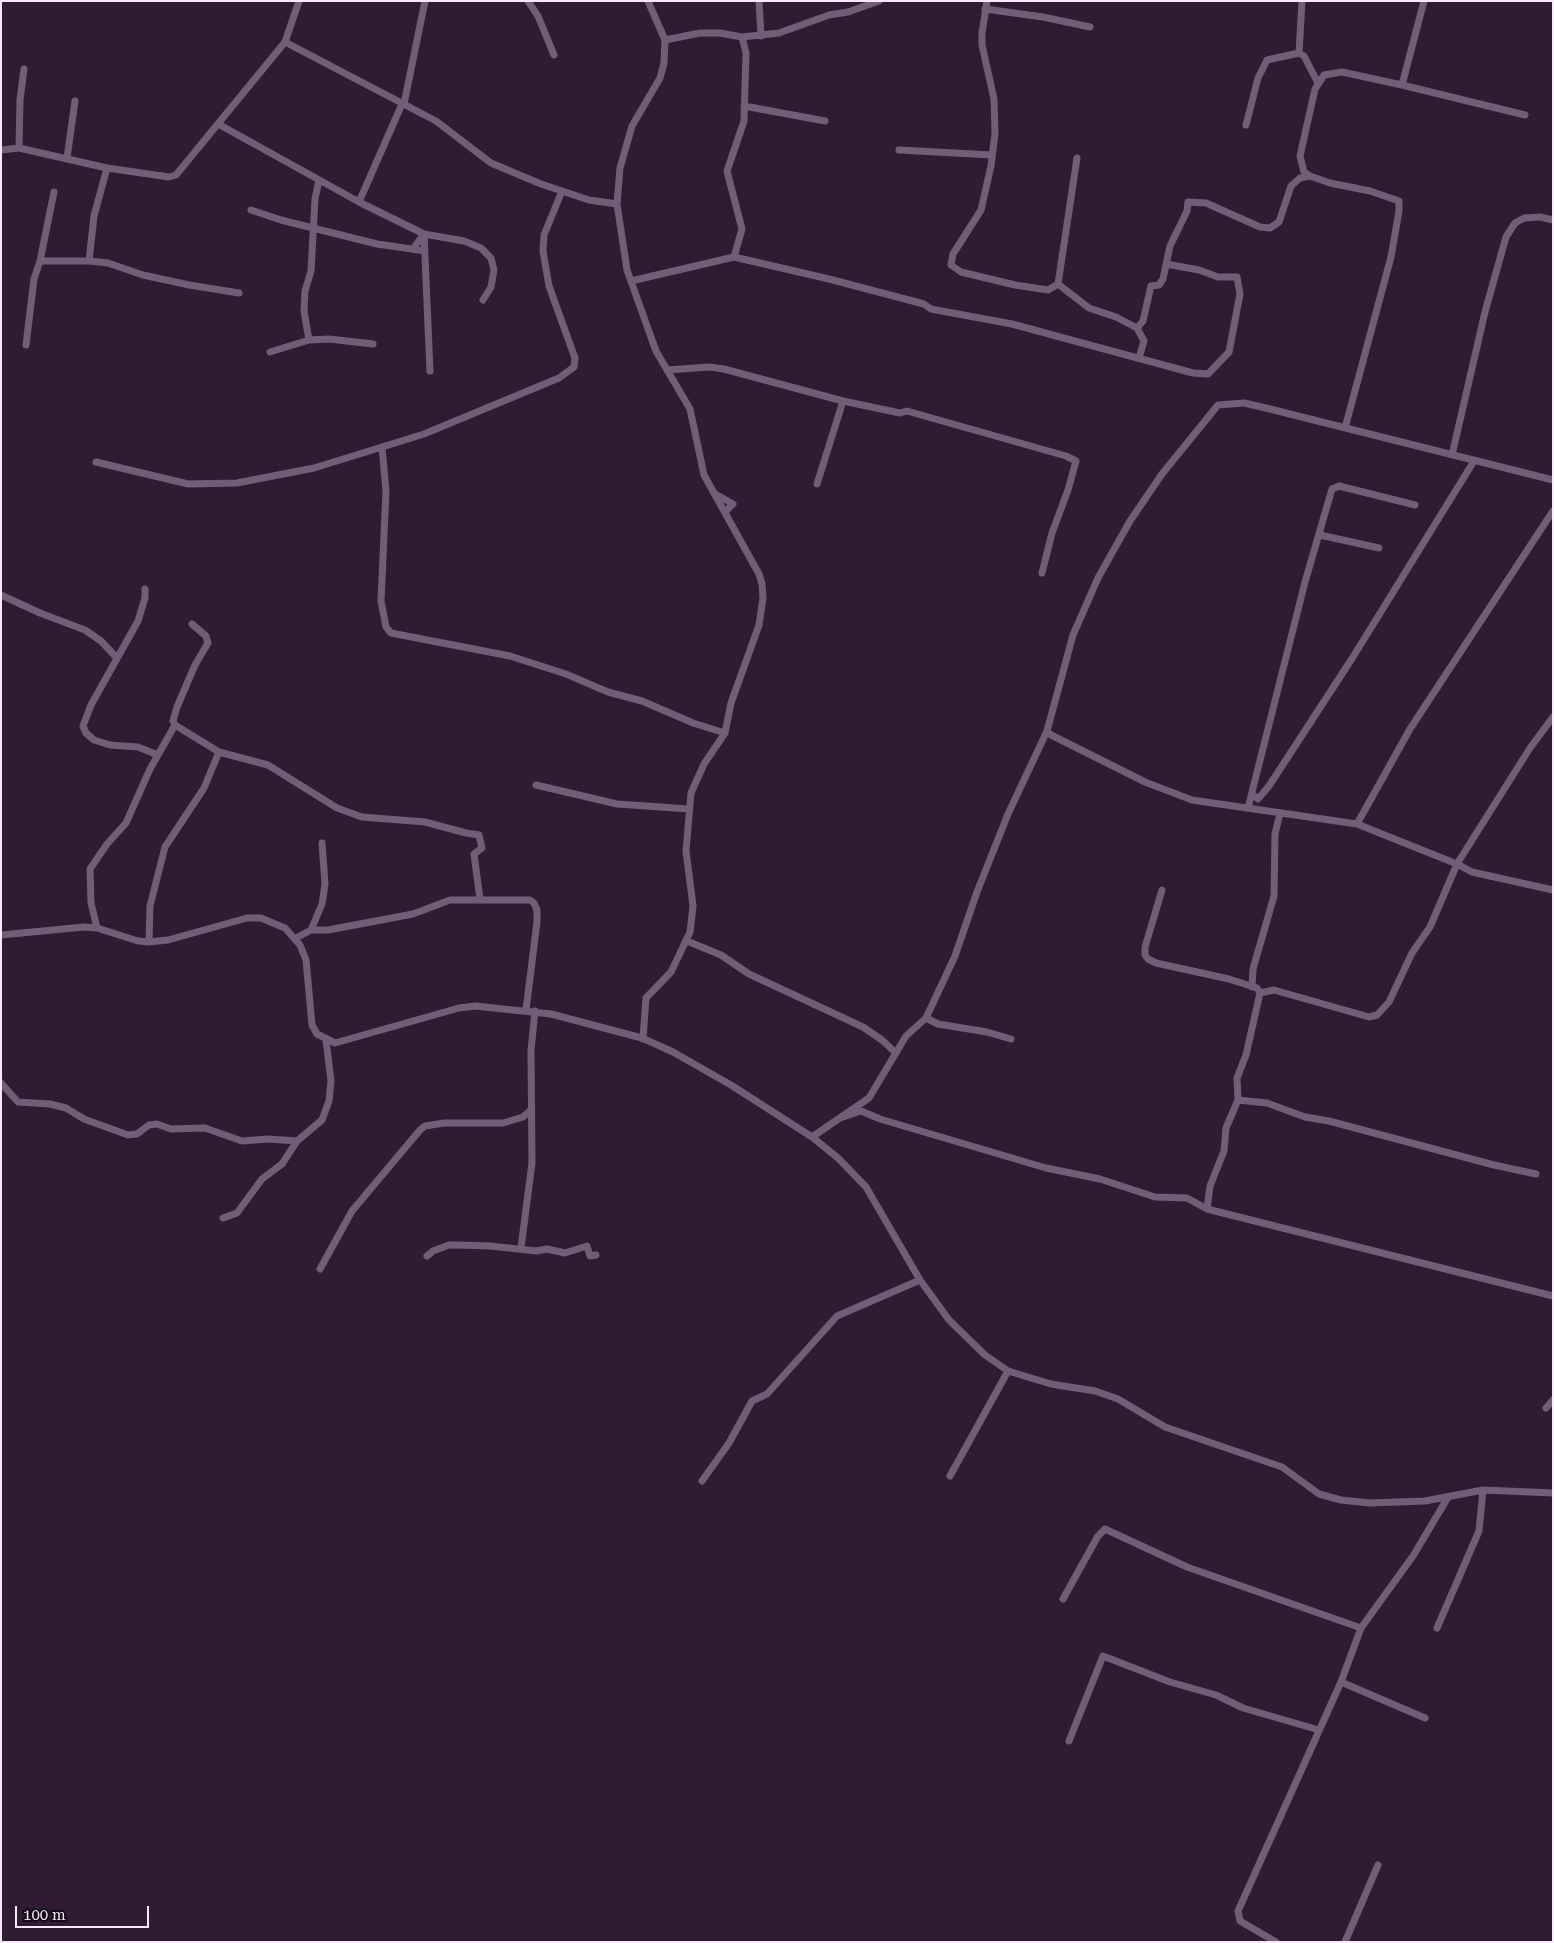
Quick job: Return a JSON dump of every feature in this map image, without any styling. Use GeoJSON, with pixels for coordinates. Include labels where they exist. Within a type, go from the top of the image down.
{"type":"FeatureCollection","features":[{"type":"Feature","properties":{"kind":"street"},"geometry":{"type":"LineString","coordinates":[[1,150],[19,148],[107,168],[168,177],[176,175],[182,171],[196,149],[220,125],[285,42],[299,1]]}},
{"type":"Feature","properties":{"kind":"street"},"geometry":{"type":"LineString","coordinates":[[359,202],[403,104],[425,1]]}},
{"type":"Feature","properties":{"kind":"street"},"geometry":{"type":"LineString","coordinates":[[528,1],[538,16],[554,55]]}},
{"type":"Feature","properties":{"kind":"street"},"geometry":{"type":"LineString","coordinates":[[643,1039],[646,998],[671,972],[687,941],[693,906],[686,851],[691,793],[696,779],[725,733],[731,703],[759,625],[762,598],[762,584],[759,574],[725,512],[733,504],[716,494],[704,475],[690,409],[656,351],[631,281],[622,237],[617,204],[620,168],[632,126],[660,78],[664,63],[665,40],[648,1]]}},
{"type":"Feature","properties":{"kind":"street"},"geometry":{"type":"LineString","coordinates":[[759,1],[761,36]]}},
{"type":"Feature","properties":{"kind":"street"},"geometry":{"type":"LineString","coordinates":[[665,40],[700,33],[720,33],[742,37],[779,33],[829,14],[848,12],[879,1]]}},
{"type":"Feature","properties":{"kind":"street"},"geometry":{"type":"LineString","coordinates":[[1299,53],[1302,1]]}},
{"type":"Feature","properties":{"kind":"street"},"geometry":{"type":"LineString","coordinates":[[1402,85],[1424,1]]}},
{"type":"Feature","properties":{"kind":"street"},"geometry":{"type":"LineString","coordinates":[[1058,284],[1048,290],[1015,285],[961,272],[950,265],[953,254],[981,210],[992,156],[995,133],[994,99],[982,46],[986,5],[1090,27]]}},
{"type":"Feature","properties":{"kind":"street"},"geometry":{"type":"LineString","coordinates":[[734,257],[742,230],[727,171],[744,121],[746,45],[742,37]]}},
{"type":"Feature","properties":{"kind":"street"},"geometry":{"type":"LineString","coordinates":[[285,42],[436,121],[491,163],[589,200],[617,204]]}},
{"type":"Feature","properties":{"kind":"street"},"geometry":{"type":"LineString","coordinates":[[1246,124],[1258,78],[1266,60],[1299,53],[1304,56],[1318,83]]}},
{"type":"Feature","properties":{"kind":"street"},"geometry":{"type":"LineString","coordinates":[[19,148],[20,100],[24,69]]}},
{"type":"Feature","properties":{"kind":"street"},"geometry":{"type":"LineString","coordinates":[[1345,428],[1390,257],[1399,211],[1399,201],[1392,196],[1310,176],[1304,172],[1300,156],[1318,83],[1324,75],[1342,72],[1525,115]]}},
{"type":"Feature","properties":{"kind":"street"},"geometry":{"type":"LineString","coordinates":[[67,158],[75,101]]}},
{"type":"Feature","properties":{"kind":"street"},"geometry":{"type":"LineString","coordinates":[[744,106],[825,121]]}},
{"type":"Feature","properties":{"kind":"street"},"geometry":{"type":"LineString","coordinates":[[220,125],[359,202],[424,234],[464,241],[482,248],[491,258],[494,270],[491,287],[483,300]]}},
{"type":"Feature","properties":{"kind":"street"},"geometry":{"type":"LineString","coordinates":[[900,150],[992,156]]}},
{"type":"Feature","properties":{"kind":"street"},"geometry":{"type":"LineString","coordinates":[[1058,284],[1077,158]]}},
{"type":"Feature","properties":{"kind":"street"},"geometry":{"type":"LineString","coordinates":[[88,261],[94,216],[107,168]]}},
{"type":"Feature","properties":{"kind":"street"},"geometry":{"type":"LineString","coordinates":[[1136,328],[1143,321],[1151,286],[1159,285],[1163,279],[1170,246],[1187,211],[1188,202],[1206,203],[1260,227],[1270,228],[1279,222],[1291,186],[1300,178],[1310,176]]}},
{"type":"Feature","properties":{"kind":"street"},"geometry":{"type":"LineString","coordinates":[[309,340],[304,311],[305,291],[311,271],[315,199],[319,180]]}},
{"type":"Feature","properties":{"kind":"street"},"geometry":{"type":"LineString","coordinates":[[96,462],[188,484],[237,483],[314,468],[424,434],[559,378],[574,367],[575,358],[549,286],[543,251],[544,234],[562,191]]}},
{"type":"Feature","properties":{"kind":"street"},"geometry":{"type":"LineString","coordinates":[[26,345],[34,279],[40,261],[54,192]]}},
{"type":"Feature","properties":{"kind":"street"},"geometry":{"type":"LineString","coordinates":[[251,210],[281,220],[377,244],[425,251]]}},
{"type":"Feature","properties":{"kind":"street"},"geometry":{"type":"LineString","coordinates":[[1452,455],[1487,302],[1506,237],[1515,222],[1524,218],[1540,217],[1553,220]]}},
{"type":"Feature","properties":{"kind":"street"},"geometry":{"type":"LineString","coordinates":[[412,249],[424,234]]}},
{"type":"Feature","properties":{"kind":"street"},"geometry":{"type":"LineString","coordinates":[[424,234],[430,372]]}},
{"type":"Feature","properties":{"kind":"street"},"geometry":{"type":"LineString","coordinates":[[631,281],[734,257],[829,279],[924,304],[931,308],[1012,324],[1193,373],[1208,374],[1229,352],[1240,294],[1237,277],[1218,277],[1199,270],[1166,264]]}},
{"type":"Feature","properties":{"kind":"street"},"geometry":{"type":"LineString","coordinates":[[40,261],[108,263],[161,279],[239,293]]}},
{"type":"Feature","properties":{"kind":"street"},"geometry":{"type":"LineString","coordinates":[[1058,284],[1089,308],[1116,317],[1136,328],[1144,341],[1139,358]]}},
{"type":"Feature","properties":{"kind":"street"},"geometry":{"type":"LineString","coordinates":[[270,352],[309,340],[330,339],[373,344]]}},
{"type":"Feature","properties":{"kind":"street"},"geometry":{"type":"LineString","coordinates":[[667,370],[709,367],[724,369],[843,401],[900,413],[906,411],[1066,456],[1076,461],[1068,490],[1052,533],[1042,573]]}},
{"type":"Feature","properties":{"kind":"street"},"geometry":{"type":"LineString","coordinates":[[817,484],[843,401]]}},
{"type":"Feature","properties":{"kind":"street"},"geometry":{"type":"LineString","coordinates":[[812,1138],[869,1098],[896,1053],[914,1028],[926,1018],[955,956],[977,892],[1008,814],[1047,730],[1073,635],[1098,578],[1130,521],[1162,474],[1218,404],[1244,404],[1553,480]]}},
{"type":"Feature","properties":{"kind":"street"},"geometry":{"type":"LineString","coordinates":[[382,447],[386,490],[381,601],[386,627],[390,633],[510,656],[566,674],[608,692],[642,701],[693,723],[725,733]]}},
{"type":"Feature","properties":{"kind":"street"},"geometry":{"type":"LineString","coordinates":[[1252,794],[1258,799],[1269,786],[1474,461]]}},
{"type":"Feature","properties":{"kind":"street"},"geometry":{"type":"LineString","coordinates":[[1248,808],[1328,498],[1335,486],[1415,505]]}},
{"type":"Feature","properties":{"kind":"street"},"geometry":{"type":"LineString","coordinates":[[1357,824],[1418,716],[1553,511]]}},
{"type":"Feature","properties":{"kind":"street"},"geometry":{"type":"LineString","coordinates":[[1320,535],[1379,548]]}},
{"type":"Feature","properties":{"kind":"street"},"geometry":{"type":"LineString","coordinates":[[145,589],[142,609],[126,646],[117,658],[84,719],[83,726],[86,733],[94,740],[110,745],[138,747],[158,755]]}},
{"type":"Feature","properties":{"kind":"street"},"geometry":{"type":"LineString","coordinates":[[1,595],[40,613],[85,630],[110,649],[117,658]]}},
{"type":"Feature","properties":{"kind":"street"},"geometry":{"type":"LineString","coordinates":[[97,928],[91,903],[90,869],[107,844],[126,823],[174,726],[173,721],[177,707],[195,665],[208,643],[206,636],[192,624]]}},
{"type":"Feature","properties":{"kind":"street"},"geometry":{"type":"LineString","coordinates":[[110,649],[126,646]]}},
{"type":"Feature","properties":{"kind":"street"},"geometry":{"type":"LineString","coordinates":[[1162,890],[1145,948],[1144,954],[1148,959],[1156,963],[1229,979],[1252,987],[1260,992],[1274,990],[1369,1017],[1377,1015],[1389,1002],[1412,953],[1430,927],[1457,864],[1530,748],[1553,717]]}},
{"type":"Feature","properties":{"kind":"street"},"geometry":{"type":"LineString","coordinates":[[174,726],[219,752],[268,765],[338,808],[362,817],[425,822],[478,835],[482,848],[474,854],[480,899]]}},
{"type":"Feature","properties":{"kind":"street"},"geometry":{"type":"LineString","coordinates":[[1047,730],[1051,735],[1145,782],[1192,800],[1357,824],[1457,864],[1472,872],[1516,884],[1553,890]]}},
{"type":"Feature","properties":{"kind":"street"},"geometry":{"type":"LineString","coordinates":[[149,942],[150,906],[165,847],[204,788],[219,752]]}},
{"type":"Feature","properties":{"kind":"street"},"geometry":{"type":"LineString","coordinates":[[536,785],[617,804],[689,809]]}},
{"type":"Feature","properties":{"kind":"street"},"geometry":{"type":"LineString","coordinates":[[1252,987],[1252,969],[1274,896],[1275,834],[1280,813]]}},
{"type":"Feature","properties":{"kind":"street"},"geometry":{"type":"LineString","coordinates":[[311,930],[322,904],[325,884],[322,843]]}},
{"type":"Feature","properties":{"kind":"street"},"geometry":{"type":"LineString","coordinates":[[296,938],[311,930],[328,930],[413,914],[450,900],[530,900],[534,903],[537,910],[526,1010]]}},
{"type":"Feature","properties":{"kind":"street"},"geometry":{"type":"LineString","coordinates":[[1,935],[84,927],[97,928],[138,941],[149,942],[168,940],[247,918],[261,918],[276,923],[296,938],[306,960],[312,1025],[316,1034],[335,1043],[459,1008],[475,1006],[535,1011],[643,1039],[673,1052],[731,1085],[812,1138],[838,1158],[866,1187],[920,1280],[949,1320],[986,1355],[1008,1371],[1051,1384],[1095,1391],[1118,1399],[1165,1427],[1282,1467],[1319,1494],[1341,1500],[1401,1503],[1447,1499],[1483,1490],[1553,1494]]}},
{"type":"Feature","properties":{"kind":"street"},"geometry":{"type":"LineString","coordinates":[[687,941],[721,954],[749,974],[863,1027],[882,1040],[896,1053]]}},
{"type":"Feature","properties":{"kind":"street"},"geometry":{"type":"LineString","coordinates":[[1207,1209],[1210,1186],[1224,1152],[1226,1128],[1238,1100],[1237,1078],[1246,1055],[1260,992]]}},
{"type":"Feature","properties":{"kind":"street"},"geometry":{"type":"LineString","coordinates":[[521,1248],[532,1163],[531,1050],[535,1011]]}},
{"type":"Feature","properties":{"kind":"street"},"geometry":{"type":"LineString","coordinates":[[926,1018],[938,1024],[986,1032],[1011,1039]]}},
{"type":"Feature","properties":{"kind":"street"},"geometry":{"type":"LineString","coordinates":[[223,1218],[237,1213],[262,1179],[289,1156],[297,1141],[322,1120],[329,1101],[331,1080],[326,1040]]}},
{"type":"Feature","properties":{"kind":"street"},"geometry":{"type":"LineString","coordinates":[[1,1083],[18,1102],[50,1104],[66,1108],[84,1119],[128,1135],[137,1134],[148,1125],[157,1124],[171,1129],[205,1128],[242,1141],[268,1139],[297,1141]]}},
{"type":"Feature","properties":{"kind":"street"},"geometry":{"type":"LineString","coordinates":[[1238,1100],[1267,1103],[1305,1118],[1328,1121],[1494,1165],[1536,1174]]}},
{"type":"Feature","properties":{"kind":"street"},"geometry":{"type":"LineString","coordinates":[[320,1269],[352,1211],[425,1126],[503,1123],[522,1117],[531,1110]]}},
{"type":"Feature","properties":{"kind":"street"},"geometry":{"type":"LineString","coordinates":[[840,1118],[861,1111],[880,1119],[1046,1168],[1100,1179],[1155,1196],[1187,1198],[1207,1209],[1553,1296]]}},
{"type":"Feature","properties":{"kind":"street"},"geometry":{"type":"LineString","coordinates":[[427,1256],[433,1251],[449,1245],[521,1248],[565,1253],[587,1246],[590,1256],[596,1255]]}},
{"type":"Feature","properties":{"kind":"street"},"geometry":{"type":"LineString","coordinates":[[702,1482],[729,1443],[752,1401],[767,1394],[837,1316],[920,1280]]}},
{"type":"Feature","properties":{"kind":"street"},"geometry":{"type":"LineString","coordinates":[[950,1476],[1008,1371]]}},
{"type":"Feature","properties":{"kind":"street"},"geometry":{"type":"LineString","coordinates":[[1546,1408],[1553,1400]]}},
{"type":"Feature","properties":{"kind":"street"},"geometry":{"type":"LineString","coordinates":[[1437,1628],[1479,1531],[1483,1490]]}},
{"type":"Feature","properties":{"kind":"street"},"geometry":{"type":"LineString","coordinates":[[1276,1942],[1240,1921],[1238,1910],[1341,1682],[1361,1628],[1413,1556],[1447,1499]]}},
{"type":"Feature","properties":{"kind":"street"},"geometry":{"type":"LineString","coordinates":[[1063,1599],[1098,1536],[1104,1529],[1187,1567],[1361,1628]]}},
{"type":"Feature","properties":{"kind":"street"},"geometry":{"type":"LineString","coordinates":[[1069,1741],[1103,1656],[1170,1682],[1216,1695],[1243,1708],[1318,1730]]}},
{"type":"Feature","properties":{"kind":"street"},"geometry":{"type":"LineString","coordinates":[[1341,1682],[1425,1718]]}},
{"type":"Feature","properties":{"kind":"street"},"geometry":{"type":"LineString","coordinates":[[1345,1942],[1378,1865]]}}]}
